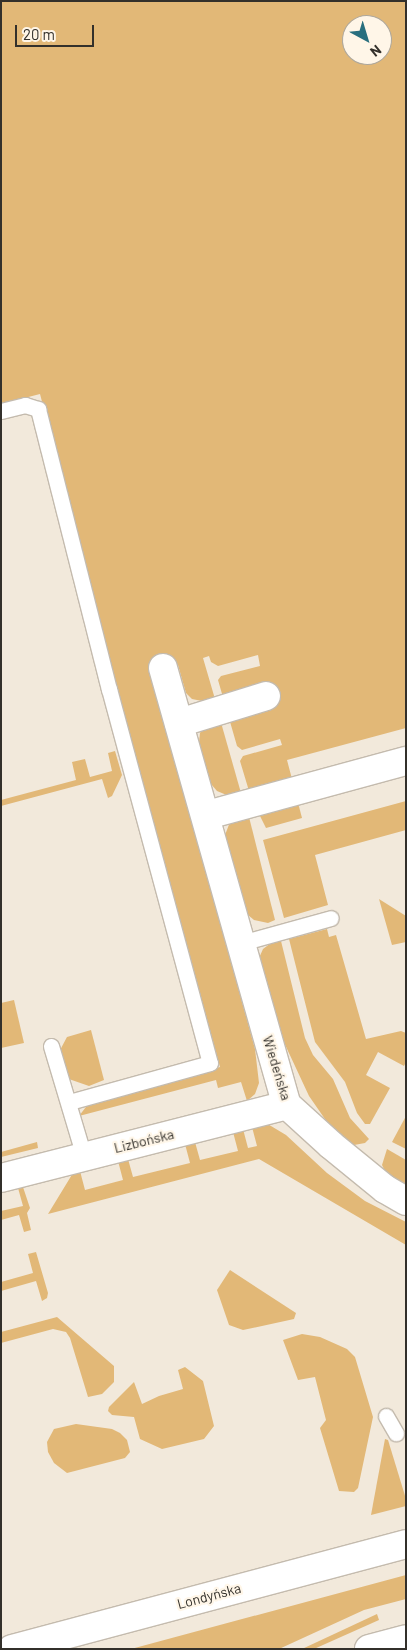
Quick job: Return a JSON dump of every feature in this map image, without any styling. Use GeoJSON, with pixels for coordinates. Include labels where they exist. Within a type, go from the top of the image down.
{"type":"FeatureCollection","features":[{"type":"Feature","properties":{"kind":"street","name":"Wiedeńska"},"geometry":{"type":"LineString","coordinates":[[163,668],[207,815],[287,1105],[330,1145],[385,1189],[406,1201]]}},
{"type":"Feature","properties":{"kind":"street"},"geometry":{"type":"LineString","coordinates":[[180,723],[266,696]]}},
{"type":"Feature","properties":{"kind":"street"},"geometry":{"type":"LineString","coordinates":[[207,815],[406,761]]}},
{"type":"Feature","properties":{"kind":"street","name":"Lizbońska"},"geometry":{"type":"LineString","coordinates":[[1,1178],[287,1105]]}},
{"type":"Feature","properties":{"kind":"street","name":"Londyńska"},"geometry":{"type":"LineString","coordinates":[[12,1649],[406,1544]]}},
{"type":"Feature","properties":{"kind":"street"},"geometry":{"type":"LineString","coordinates":[[369,1649],[406,1639]]}},
{"type":"Feature","properties":{"kind":"lane"},"geometry":{"type":"LineString","coordinates":[[1,411],[25,405],[38,409],[109,689],[210,1063],[69,1102]]}},
{"type":"Feature","properties":{"kind":"lane"},"geometry":{"type":"LineString","coordinates":[[241,943],[332,918]]}},
{"type":"Feature","properties":{"kind":"lane"},"geometry":{"type":"LineString","coordinates":[[51,1046],[84,1157]]}},
{"type":"Feature","properties":{"kind":"lane"},"geometry":{"type":"LineString","coordinates":[[386,1416],[396,1433]]}},
{"type":"Feature","properties":{"kind":"shaded area"},"geometry":{"type":"Polygon","coordinates":[[[1,1],[406,1],[406,728],[287,760],[292,779],[249,791],[240,761],[243,756],[282,745],[280,739],[242,750],[237,746],[218,680],[221,676],[260,666],[258,655],[218,666],[211,662],[209,656],[203,658],[215,699],[202,701],[192,699],[186,693],[178,665],[151,672],[255,1049],[259,1083],[255,1094],[247,1101],[241,1082],[218,1088],[216,1080],[79,1116],[89,1103],[220,1067],[40,394],[1,404],[1,1]]]}},
{"type":"Feature","properties":{"kind":"shaded area"},"geometry":{"type":"Polygon","coordinates":[[[220,719],[241,793],[229,796],[217,791],[211,784],[199,742],[200,733],[204,726],[220,719]]]}},
{"type":"Feature","properties":{"kind":"shaded area"},"geometry":{"type":"Polygon","coordinates":[[[115,751],[122,775],[112,796],[108,798],[102,779],[1,806],[1,800],[76,780],[72,762],[85,759],[90,777],[112,771],[108,753],[115,751]]]}},
{"type":"Feature","properties":{"kind":"shaded area"},"geometry":{"type":"Polygon","coordinates":[[[297,799],[302,818],[266,828],[257,810],[297,799]]]}},
{"type":"Feature","properties":{"kind":"shaded area"},"geometry":{"type":"Polygon","coordinates":[[[406,801],[406,830],[315,855],[328,905],[284,918],[263,840],[406,801]]]}},
{"type":"Feature","properties":{"kind":"shaded area"},"geometry":{"type":"Polygon","coordinates":[[[248,813],[275,920],[268,923],[254,920],[248,915],[225,835],[230,822],[248,813]]]}},
{"type":"Feature","properties":{"kind":"shaded area"},"geometry":{"type":"Polygon","coordinates":[[[379,899],[406,916],[406,942],[392,945],[379,899]]]}},
{"type":"Feature","properties":{"kind":"shaded area"},"geometry":{"type":"Polygon","coordinates":[[[327,929],[329,937],[336,935],[366,1039],[401,1031],[406,1033],[406,1062],[404,1066],[378,1052],[366,1075],[390,1088],[370,1124],[365,1124],[357,1113],[345,1082],[315,1042],[289,939],[327,929]]]}},
{"type":"Feature","properties":{"kind":"shaded area"},"geometry":{"type":"Polygon","coordinates":[[[281,941],[305,1038],[313,1055],[333,1079],[350,1118],[369,1139],[365,1143],[354,1145],[344,1140],[327,1122],[309,1096],[281,1036],[259,958],[263,949],[271,943],[281,941]]]}},
{"type":"Feature","properties":{"kind":"shaded area"},"geometry":{"type":"Polygon","coordinates":[[[14,1000],[24,1043],[1,1048],[1,1003],[14,1000]]]}},
{"type":"Feature","properties":{"kind":"shaded area"},"geometry":{"type":"Polygon","coordinates":[[[91,1030],[104,1080],[89,1086],[66,1078],[59,1052],[67,1037],[91,1030]]]}},
{"type":"Feature","properties":{"kind":"shaded area"},"geometry":{"type":"Polygon","coordinates":[[[406,1116],[406,1149],[392,1142],[406,1116]]]}},
{"type":"Feature","properties":{"kind":"shaded area"},"geometry":{"type":"Polygon","coordinates":[[[266,1123],[286,1135],[327,1173],[365,1201],[406,1222],[406,1245],[259,1159],[48,1214],[73,1173],[80,1171],[85,1190],[123,1180],[118,1161],[128,1159],[133,1177],[190,1163],[185,1144],[195,1142],[200,1160],[238,1151],[233,1132],[243,1129],[248,1148],[257,1146],[252,1127],[266,1123]]]}},
{"type":"Feature","properties":{"kind":"shaded area"},"geometry":{"type":"Polygon","coordinates":[[[37,1142],[38,1148],[1,1157],[1,1152],[37,1142]]]}},
{"type":"Feature","properties":{"kind":"shaded area"},"geometry":{"type":"Polygon","coordinates":[[[387,1149],[406,1160],[406,1189],[387,1175],[382,1165],[387,1149]]]}},
{"type":"Feature","properties":{"kind":"shaded area"},"geometry":{"type":"Polygon","coordinates":[[[23,1187],[30,1208],[27,1213],[31,1230],[24,1232],[19,1215],[1,1220],[1,1211],[23,1206],[18,1188],[23,1187]]]}},
{"type":"Feature","properties":{"kind":"shaded area"},"geometry":{"type":"Polygon","coordinates":[[[36,1252],[48,1293],[47,1298],[42,1301],[36,1281],[1,1291],[1,1282],[33,1273],[28,1254],[36,1252]]]}},
{"type":"Feature","properties":{"kind":"shaded area"},"geometry":{"type":"Polygon","coordinates":[[[230,1270],[296,1313],[294,1319],[243,1330],[229,1325],[217,1290],[230,1270]]]}},
{"type":"Feature","properties":{"kind":"shaded area"},"geometry":{"type":"Polygon","coordinates":[[[57,1317],[114,1366],[114,1382],[102,1394],[88,1397],[70,1338],[66,1332],[53,1329],[1,1343],[1,1332],[57,1317]]]}},
{"type":"Feature","properties":{"kind":"shaded area"},"geometry":{"type":"Polygon","coordinates":[[[302,1334],[320,1337],[347,1349],[355,1357],[373,1417],[358,1488],[354,1492],[339,1491],[320,1428],[326,1420],[315,1377],[298,1380],[283,1340],[302,1334]]]}},
{"type":"Feature","properties":{"kind":"shaded area"},"geometry":{"type":"Polygon","coordinates":[[[185,1367],[203,1381],[214,1426],[204,1439],[162,1449],[140,1439],[134,1417],[112,1415],[108,1411],[109,1407],[134,1382],[142,1404],[159,1396],[183,1389],[178,1370],[185,1367]]]}},
{"type":"Feature","properties":{"kind":"shaded area"},"geometry":{"type":"Polygon","coordinates":[[[76,1424],[112,1429],[120,1433],[127,1440],[130,1452],[125,1458],[67,1473],[54,1463],[48,1452],[47,1442],[54,1429],[76,1424]]]}},
{"type":"Feature","properties":{"kind":"shaded area"},"geometry":{"type":"Polygon","coordinates":[[[385,1439],[388,1440],[406,1499],[406,1506],[371,1515],[385,1439]]]}},
{"type":"Feature","properties":{"kind":"shaded area"},"geometry":{"type":"Polygon","coordinates":[[[406,1575],[406,1599],[364,1610],[279,1649],[131,1649],[406,1575]]]}},
{"type":"Feature","properties":{"kind":"shaded area"},"geometry":{"type":"Polygon","coordinates":[[[377,1614],[379,1620],[314,1649],[302,1649],[377,1614]]]}}]}
